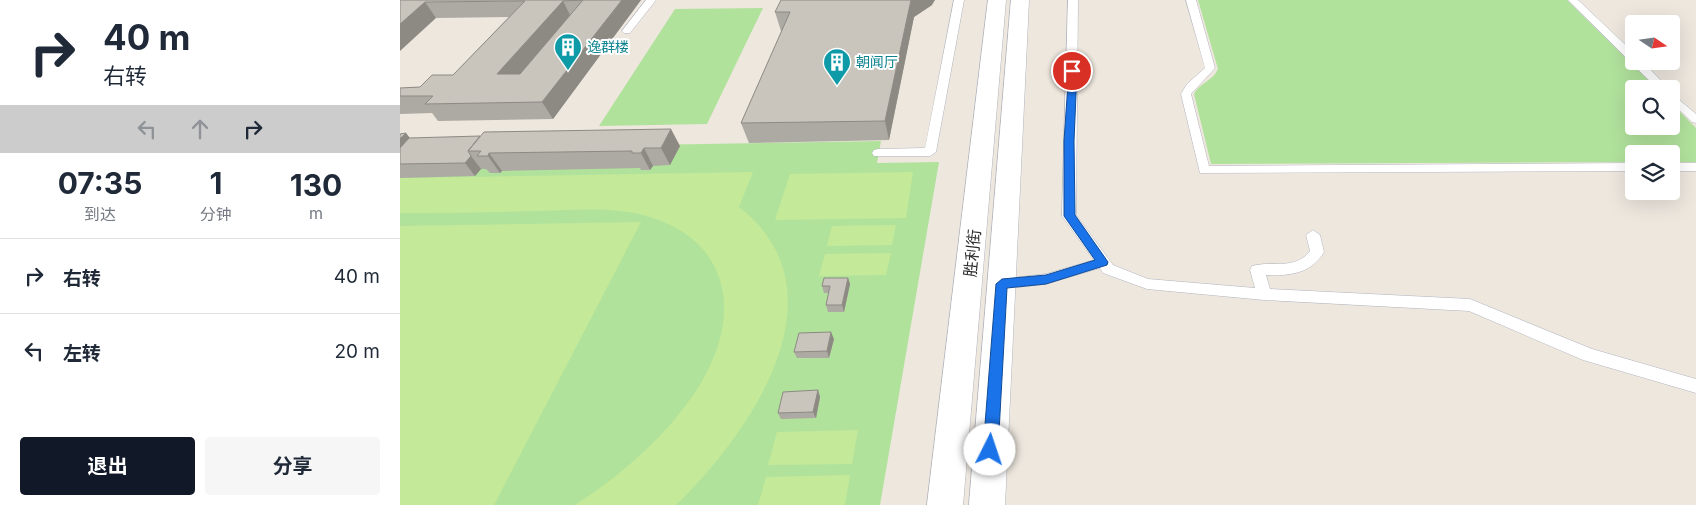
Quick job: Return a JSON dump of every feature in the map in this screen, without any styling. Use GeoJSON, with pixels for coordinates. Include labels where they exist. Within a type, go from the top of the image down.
{"type":"FeatureCollection","features":[{"type":"Feature","properties":{"kind":"street","name":"胜利街"},"geometry":{"type":"LineString","coordinates":[[945,505],[997,0]]}},
{"type":"Feature","properties":{"kind":"street","name":"胜利街"},"geometry":{"type":"LineString","coordinates":[[987,505],[1020,0]]}},
{"type":"Feature","properties":{"kind":"lane"},"geometry":{"type":"LineString","coordinates":[[627,31],[651,0]]}},
{"type":"Feature","properties":{"kind":"lane"},"geometry":{"type":"LineString","coordinates":[[878,153],[930,152],[959,0]]}},
{"type":"Feature","properties":{"kind":"lane"},"geometry":{"type":"LineString","coordinates":[[1073,0],[1074,36],[1069,141],[1069,216],[1108,269],[1147,284],[1264,294],[1470,305],[1589,355],[1696,386]]}},
{"type":"Feature","properties":{"kind":"lane"},"geometry":{"type":"LineString","coordinates":[[1191,0],[1210,68],[1205,76],[1189,88],[1186,94],[1204,170],[1625,167]]}},
{"type":"Feature","properties":{"kind":"lane"},"geometry":{"type":"LineString","coordinates":[[1573,0],[1625,50]]}},
{"type":"Feature","properties":{"kind":"lane"},"geometry":{"type":"LineString","coordinates":[[1645,70],[1655,80]]}},
{"type":"Feature","properties":{"kind":"lane"},"geometry":{"type":"LineString","coordinates":[[1680,105],[1696,120]]}},
{"type":"Feature","properties":{"kind":"lane"},"geometry":{"type":"LineString","coordinates":[[1680,167],[1696,167]]}},
{"type":"Feature","properties":{"kind":"lane"},"geometry":{"type":"LineString","coordinates":[[1264,294],[1257,270],[1289,270],[1305,265],[1316,252],[1313,235]]}},
{"type":"Feature","properties":{"kind":"lane"},"geometry":{"type":"LineString","coordinates":[[1002,284],[1046,279],[1103,262]]}},
{"type":"Feature","properties":{"kind":"green space"},"geometry":{"type":"Polygon","coordinates":[[[1198,0],[1567,0],[1625,57],[1625,70],[1638,70],[1648,80],[1625,80],[1625,135],[1680,135],[1680,112],[1696,128],[1696,162],[1680,162],[1680,145],[1625,145],[1625,162],[1211,164],[1194,94],[1218,69],[1198,0]]]}},
{"type":"Feature","properties":{"kind":"green space"},"geometry":{"type":"Polygon","coordinates":[[[763,8],[707,124],[599,126],[675,9],[763,8]]]}},
{"type":"Feature","properties":{"kind":"green space"},"geometry":{"type":"Polygon","coordinates":[[[881,141],[877,163],[939,162],[880,505],[400,505],[400,149],[881,141]]]}},
{"type":"Feature","properties":{"kind":"green space"},"geometry":{"type":"Polygon","coordinates":[[[753,172],[739,207],[771,242],[786,280],[787,320],[776,362],[757,402],[732,441],[676,505],[575,505],[629,465],[657,439],[682,410],[703,379],[718,347],[724,314],[720,280],[716,269],[703,249],[685,234],[664,222],[639,214],[611,210],[400,213],[400,178],[753,172]]]}},
{"type":"Feature","properties":{"kind":"green space"},"geometry":{"type":"Polygon","coordinates":[[[913,172],[906,218],[775,220],[790,174],[913,172]]]}},
{"type":"Feature","properties":{"kind":"green space"},"geometry":{"type":"Polygon","coordinates":[[[641,222],[494,505],[400,505],[400,226],[641,222]]]}},
{"type":"Feature","properties":{"kind":"green space"},"geometry":{"type":"Polygon","coordinates":[[[896,225],[892,245],[827,246],[832,226],[896,225]]]}},
{"type":"Feature","properties":{"kind":"green space"},"geometry":{"type":"Polygon","coordinates":[[[891,253],[886,275],[819,276],[825,254],[891,253]]]}},
{"type":"Feature","properties":{"kind":"green space"},"geometry":{"type":"Polygon","coordinates":[[[858,430],[852,464],[768,465],[777,432],[858,430]]]}},
{"type":"Feature","properties":{"kind":"green space"},"geometry":{"type":"Polygon","coordinates":[[[850,475],[845,505],[758,505],[766,477],[850,475]]]}},
{"type":"Feature","properties":{"kind":"building"},"geometry":{"type":"Polygon","coordinates":[[[400,0],[583,0],[622,0],[542,102],[425,104],[433,96],[400,96],[400,88],[420,87],[432,75],[453,75],[525,1],[425,2],[400,24],[400,0]],[[583,0],[563,1],[497,74],[520,74],[583,0]]]}},
{"type":"Feature","properties":{"kind":"building","name":"朝闻厅"},"geometry":{"type":"Polygon","coordinates":[[[781,0],[911,0],[885,121],[741,123],[790,12],[775,12],[781,0]]]}},
{"type":"Feature","properties":{"kind":"building"},"geometry":{"type":"Polygon","coordinates":[[[671,129],[661,148],[644,148],[641,153],[632,153],[632,151],[489,153],[488,156],[477,156],[481,151],[468,151],[484,132],[671,129]]]}},
{"type":"Feature","properties":{"kind":"building"},"geometry":{"type":"Polygon","coordinates":[[[480,136],[468,151],[471,156],[465,163],[400,164],[400,148],[409,138],[480,136]]]}},
{"type":"Feature","properties":{"kind":"building"},"geometry":{"type":"Polygon","coordinates":[[[824,278],[848,278],[842,305],[826,305],[830,286],[822,286],[824,278]]]}},
{"type":"Feature","properties":{"kind":"building"},"geometry":{"type":"Polygon","coordinates":[[[831,332],[827,351],[794,352],[799,333],[831,332]]]}},
{"type":"Feature","properties":{"kind":"building"},"geometry":{"type":"Polygon","coordinates":[[[818,390],[813,412],[778,413],[783,392],[818,390]]]}},
{"type":"Feature","properties":{"kind":"place","name":"逸群楼"},"geometry":{"type":"Point","coordinates":[568,71]}},
{"type":"Feature","properties":{"kind":"place","name":"朝闻厅"},"geometry":{"type":"Point","coordinates":[837,86]}},
{"type":"Feature","properties":{"kind":"route"},"geometry":{"type":"LineString","coordinates":[[990,450],[1002,284],[1046,279],[1103,262],[1069,216],[1069,141],[1072,71]]}}]}
